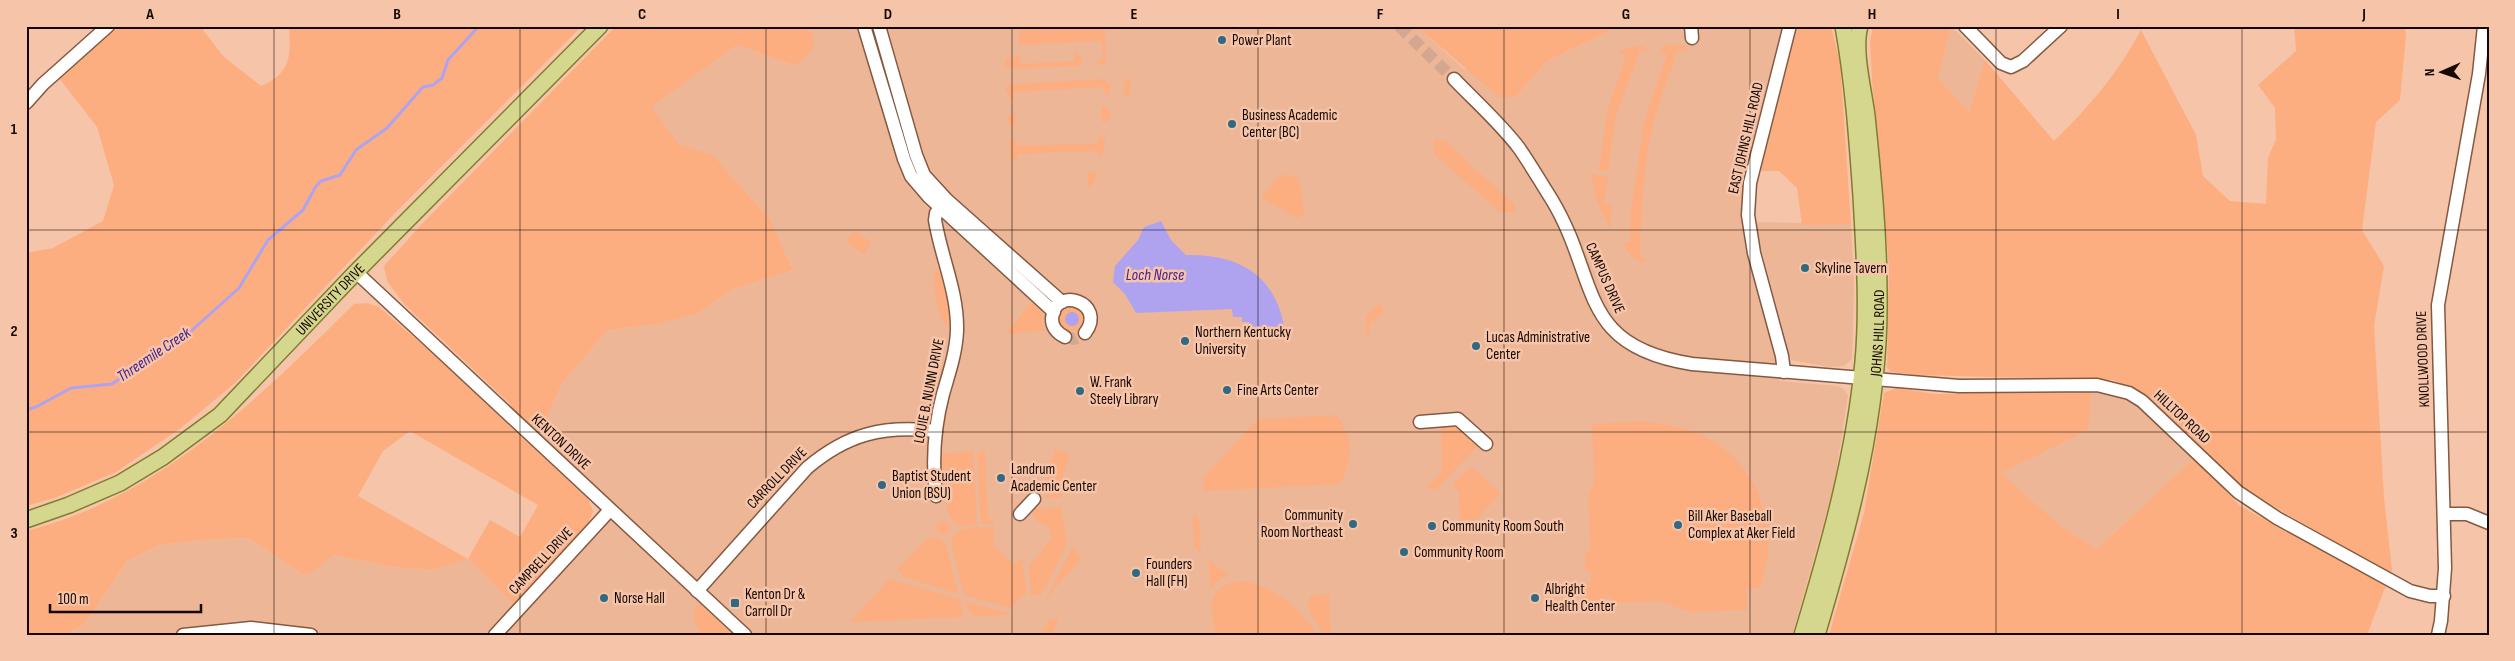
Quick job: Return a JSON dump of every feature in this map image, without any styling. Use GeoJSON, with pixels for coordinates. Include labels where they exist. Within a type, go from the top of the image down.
{"type":"FeatureCollection","features":[{"type":"Feature","properties":{"kind":"main road","name":"UNIVERSITY DRIVE"},"geometry":{"type":"LineString","coordinates":[[26,520],[105,490],[152,464],[220,415],[356,272],[600,26]]}},
{"type":"Feature","properties":{"kind":"main road","name":"JOHNS HILL ROAD"},"geometry":{"type":"LineString","coordinates":[[1802,635],[1840,501],[1868,379],[1863,227],[1852,81],[1843,26]]}},
{"type":"Feature","properties":{"kind":"main road","name":"JOHNS HILL ROAD"},"geometry":{"type":"LineString","coordinates":[[1817,635],[1851,520],[1868,379],[1879,315],[1878,240],[1859,50],[1860,26]]}},
{"type":"Feature","properties":{"kind":"street"},"geometry":{"type":"LineString","coordinates":[[26,102],[108,26]]}},
{"type":"Feature","properties":{"kind":"street"},"geometry":{"type":"LineString","coordinates":[[864,26],[911,176],[928,196],[944,204]]}},
{"type":"Feature","properties":{"kind":"street"},"geometry":{"type":"LineString","coordinates":[[879,26],[916,155],[924,175],[944,204],[1058,307]]}},
{"type":"Feature","properties":{"kind":"street"},"geometry":{"type":"LineString","coordinates":[[1965,26],[2001,63],[2011,67],[2023,61],[2061,26]]}},
{"type":"Feature","properties":{"kind":"street","name":"KNOLLWOOD DRIVE"},"geometry":{"type":"LineString","coordinates":[[2438,635],[2444,596],[2444,514],[2438,305],[2485,41],[2484,26]]}},
{"type":"Feature","properties":{"kind":"street","name":"EAST JOHNS HILL ROAD"},"geometry":{"type":"LineString","coordinates":[[1784,372],[1782,356],[1750,234],[1748,215],[1750,183],[1789,29]]}},
{"type":"Feature","properties":{"kind":"street","name":"CAMPUS DRIVE"},"geometry":{"type":"LineString","coordinates":[[1454,78],[1518,148],[1563,220],[1603,320],[1613,331],[1639,350],[1671,361],[1868,379]]}},
{"type":"Feature","properties":{"kind":"street","name":"LOUIE B. NUNN DRIVE"},"geometry":{"type":"LineString","coordinates":[[936,496],[936,431],[953,360],[957,330],[953,289],[934,220],[936,213],[944,204]]}},
{"type":"Feature","properties":{"kind":"street","name":"KENTON DRIVE"},"geometry":{"type":"LineString","coordinates":[[356,272],[745,635]]}},
{"type":"Feature","properties":{"kind":"street"},"geometry":{"type":"LineString","coordinates":[[1058,307],[1074,300],[1088,309],[1091,322],[1085,333]]}},
{"type":"Feature","properties":{"kind":"street"},"geometry":{"type":"LineString","coordinates":[[1058,307],[1054,329],[1064,338]]}},
{"type":"Feature","properties":{"kind":"street","name":"HILLTOP ROAD"},"geometry":{"type":"LineString","coordinates":[[1868,379],[1959,386],[2097,385],[2129,393],[2154,412],[2238,492],[2277,518],[2410,591],[2430,596],[2444,596]]}},
{"type":"Feature","properties":{"kind":"street"},"geometry":{"type":"LineString","coordinates":[[1420,422],[1458,419],[1486,444]]}},
{"type":"Feature","properties":{"kind":"street","name":"CARROLL DRIVE"},"geometry":{"type":"LineString","coordinates":[[697,591],[807,468],[825,453],[851,439],[884,430],[936,431]]}},
{"type":"Feature","properties":{"kind":"street"},"geometry":{"type":"LineString","coordinates":[[1020,514],[1034,499]]}},
{"type":"Feature","properties":{"kind":"street","name":"CAMPBELL DRIVE"},"geometry":{"type":"LineString","coordinates":[[495,635],[610,510]]}},
{"type":"Feature","properties":{"kind":"street"},"geometry":{"type":"LineString","coordinates":[[2444,514],[2467,514],[2489,523]]}},
{"type":"Feature","properties":{"kind":"street"},"geometry":{"type":"LineString","coordinates":[[183,635],[251,628],[311,635]]}},
{"type":"Feature","properties":{"kind":"shaded area"},"geometry":{"type":"Polygon","coordinates":[[[115,26],[200,26],[224,57],[261,86],[271,81],[284,69],[289,55],[289,26],[582,26],[395,213],[235,383],[181,428],[116,472],[57,497],[26,506],[26,253],[53,248],[103,221],[114,185],[97,127],[59,78],[115,26]]]}},
{"type":"Feature","properties":{"kind":"shaded area"},"geometry":{"type":"Polygon","coordinates":[[[616,26],[804,26],[812,33],[814,48],[796,66],[737,45],[651,107],[679,144],[712,154],[770,219],[793,270],[731,290],[697,314],[658,324],[608,330],[563,382],[545,420],[539,423],[535,433],[524,423],[510,404],[404,304],[387,281],[384,266],[422,224],[616,26]]]}},
{"type":"Feature","properties":{"kind":"shaded area","name":"Northern Kentucky University"},"geometry":{"type":"Polygon","coordinates":[[[804,26],[1416,26],[1463,68],[1517,96],[1547,61],[1620,26],[1785,26],[1743,192],[1780,381],[1838,386],[1844,389],[1848,395],[1834,486],[1792,635],[62,635],[84,625],[127,561],[159,545],[201,540],[249,538],[304,575],[316,570],[332,555],[392,567],[432,570],[468,559],[514,604],[588,524],[607,499],[535,433],[538,423],[545,420],[563,382],[608,330],[658,324],[697,314],[731,290],[793,270],[770,219],[712,154],[679,144],[650,107],[737,45],[796,66],[812,33],[804,26]]]}},
{"type":"Feature","properties":{"kind":"shaded area"},"geometry":{"type":"Polygon","coordinates":[[[1105,26],[1106,61],[1103,65],[1095,63],[1095,61],[1103,60],[1102,41],[1019,45],[1019,30],[1105,26]]]}},
{"type":"Feature","properties":{"kind":"shaded area"},"geometry":{"type":"Polygon","coordinates":[[[1416,26],[1620,26],[1547,61],[1517,96],[1500,98],[1416,26]]]}},
{"type":"Feature","properties":{"kind":"shaded area"},"geometry":{"type":"Polygon","coordinates":[[[1795,26],[1831,26],[1840,62],[1851,224],[1802,225],[1797,188],[1779,171],[1759,171],[1795,26]]]}},
{"type":"Feature","properties":{"kind":"shaded area"},"geometry":{"type":"Polygon","coordinates":[[[1873,26],[1951,26],[1938,78],[1969,112],[1985,60],[2054,141],[2079,116],[2113,75],[2141,30],[2196,135],[2203,176],[2230,201],[2266,204],[2268,158],[2276,139],[2275,108],[2258,85],[2296,51],[2294,26],[2404,26],[2406,35],[2400,100],[2376,122],[2362,230],[2384,266],[2374,326],[2384,498],[2392,570],[2390,574],[2242,488],[2143,393],[2113,380],[1917,375],[1891,372],[1887,368],[1889,267],[1872,80],[1870,42],[1873,26]]]}},
{"type":"Feature","properties":{"kind":"shaded area"},"geometry":{"type":"Polygon","coordinates":[[[1951,26],[1985,60],[1969,112],[1937,78],[1951,26]]]}},
{"type":"Feature","properties":{"kind":"shaded area"},"geometry":{"type":"Polygon","coordinates":[[[1664,44],[1685,45],[1686,51],[1678,49],[1660,99],[1652,129],[1646,161],[1642,209],[1640,258],[1647,259],[1644,263],[1632,257],[1622,242],[1630,242],[1631,210],[1644,122],[1667,54],[1660,53],[1664,44]]]}},
{"type":"Feature","properties":{"kind":"shaded area"},"geometry":{"type":"Polygon","coordinates":[[[1643,46],[1648,52],[1640,50],[1616,116],[1608,171],[1599,170],[1607,113],[1626,55],[1618,52],[1629,47],[1643,46]]]}},
{"type":"Feature","properties":{"kind":"shaded area"},"geometry":{"type":"Polygon","coordinates":[[[1074,53],[1079,54],[1083,62],[1076,66],[1011,69],[1005,67],[1006,59],[1020,55],[1021,64],[1074,61],[1074,53]]]}},
{"type":"Feature","properties":{"kind":"shaded area"},"geometry":{"type":"Polygon","coordinates":[[[1131,78],[1130,95],[1123,95],[1125,79],[1131,78]]]}},
{"type":"Feature","properties":{"kind":"shaded area"},"geometry":{"type":"Polygon","coordinates":[[[1104,79],[1110,85],[1108,95],[1105,96],[1104,87],[1014,92],[1014,100],[1011,100],[1005,88],[1011,84],[1104,79]]]}},
{"type":"Feature","properties":{"kind":"shaded area"},"geometry":{"type":"Polygon","coordinates":[[[1101,106],[1107,107],[1111,114],[1108,121],[1102,123],[1101,106]]]}},
{"type":"Feature","properties":{"kind":"shaded area"},"geometry":{"type":"Polygon","coordinates":[[[1015,111],[1015,126],[1013,128],[1009,125],[1008,116],[1015,111]]]}},
{"type":"Feature","properties":{"kind":"shaded area"},"geometry":{"type":"Polygon","coordinates":[[[1100,134],[1106,141],[1101,159],[1098,151],[1017,154],[1017,162],[1011,160],[1009,143],[1013,138],[1015,138],[1017,146],[1098,143],[1100,134]]]}},
{"type":"Feature","properties":{"kind":"shaded area"},"geometry":{"type":"Polygon","coordinates":[[[1436,139],[1445,141],[1514,204],[1515,212],[1500,212],[1434,154],[1433,141],[1436,139]]]}},
{"type":"Feature","properties":{"kind":"shaded area"},"geometry":{"type":"Polygon","coordinates":[[[1094,171],[1097,175],[1093,185],[1088,187],[1088,172],[1094,171]]]}},
{"type":"Feature","properties":{"kind":"shaded area"},"geometry":{"type":"Polygon","coordinates":[[[1286,174],[1299,178],[1304,213],[1299,219],[1263,199],[1262,196],[1277,178],[1286,174]]]}},
{"type":"Feature","properties":{"kind":"shaded area"},"geometry":{"type":"Polygon","coordinates":[[[1591,174],[1608,177],[1604,204],[1612,205],[1610,229],[1596,199],[1591,174]]]}},
{"type":"Feature","properties":{"kind":"shaded area"},"geometry":{"type":"Polygon","coordinates":[[[1754,222],[1851,224],[1854,289],[1852,359],[1844,366],[1829,367],[1791,360],[1754,222]]]}},
{"type":"Feature","properties":{"kind":"shaded area"},"geometry":{"type":"Polygon","coordinates":[[[853,230],[871,242],[864,254],[846,243],[853,230]]]}},
{"type":"Feature","properties":{"kind":"shaded area"},"geometry":{"type":"Polygon","coordinates":[[[938,270],[944,279],[947,294],[949,322],[946,326],[938,310],[935,293],[934,272],[938,270]]]}},
{"type":"Feature","properties":{"kind":"shaded area"},"geometry":{"type":"Polygon","coordinates":[[[1033,301],[1043,310],[1042,323],[1045,331],[1005,334],[1033,301]]]}},
{"type":"Feature","properties":{"kind":"shaded area"},"geometry":{"type":"Polygon","coordinates":[[[367,303],[379,307],[433,354],[588,499],[593,511],[588,524],[514,605],[468,559],[432,570],[392,567],[333,555],[316,570],[304,575],[249,538],[201,540],[159,545],[127,561],[84,625],[62,635],[26,635],[26,531],[74,516],[120,495],[163,469],[205,440],[282,374],[354,304],[367,303]],[[410,431],[383,451],[358,496],[468,559],[490,520],[520,537],[538,505],[410,431]]]}},
{"type":"Feature","properties":{"kind":"shaded area"},"geometry":{"type":"Polygon","coordinates":[[[1379,303],[1385,309],[1374,322],[1370,323],[1370,335],[1365,335],[1366,317],[1379,303]]]}},
{"type":"Feature","properties":{"kind":"shaded area"},"geometry":{"type":"Polygon","coordinates":[[[1072,307],[1082,312],[1084,320],[1077,330],[1069,331],[1062,327],[1059,316],[1064,309],[1072,307]]]}},
{"type":"Feature","properties":{"kind":"shaded area"},"geometry":{"type":"Polygon","coordinates":[[[1897,388],[1934,394],[2087,391],[2091,395],[2088,430],[2001,473],[2061,526],[2097,549],[2194,458],[2240,506],[2386,585],[2367,635],[1829,635],[1864,513],[1884,393],[1897,388]]]}},
{"type":"Feature","properties":{"kind":"shaded area"},"geometry":{"type":"Polygon","coordinates":[[[2087,391],[2114,394],[2143,410],[2194,458],[2097,549],[2061,526],[2000,473],[2087,430],[2087,391]]]}},
{"type":"Feature","properties":{"kind":"shaded area"},"geometry":{"type":"Polygon","coordinates":[[[1335,415],[1341,420],[1347,434],[1350,449],[1346,470],[1340,484],[1204,491],[1203,478],[1258,419],[1335,415]]]}},
{"type":"Feature","properties":{"kind":"shaded area","name":"Bill Aker Baseball Complex at Aker Field"},"geometry":{"type":"Polygon","coordinates":[[[1644,421],[1683,428],[1706,437],[1721,446],[1735,458],[1755,488],[1766,522],[1767,558],[1761,588],[1746,588],[1747,610],[1689,612],[1661,601],[1611,603],[1611,597],[1600,599],[1602,603],[1594,606],[1583,595],[1585,582],[1591,582],[1591,571],[1585,571],[1585,551],[1590,551],[1588,494],[1594,483],[1592,424],[1644,421]]]}},
{"type":"Feature","properties":{"kind":"shaded area"},"geometry":{"type":"Polygon","coordinates":[[[1454,424],[1478,446],[1436,489],[1430,490],[1428,485],[1442,471],[1441,425],[1454,424]]]}},
{"type":"Feature","properties":{"kind":"shaded area"},"geometry":{"type":"Polygon","coordinates":[[[1055,449],[1070,455],[1062,477],[1061,498],[1045,498],[1046,482],[1055,449]]]}},
{"type":"Feature","properties":{"kind":"shaded area"},"geometry":{"type":"Polygon","coordinates":[[[973,451],[977,525],[962,525],[952,520],[948,512],[944,492],[942,454],[973,451]]]}},
{"type":"Feature","properties":{"kind":"shaded area"},"geometry":{"type":"Polygon","coordinates":[[[985,451],[988,520],[994,520],[994,524],[981,524],[977,452],[985,451]]]}},
{"type":"Feature","properties":{"kind":"shaded area"},"geometry":{"type":"Polygon","coordinates":[[[1471,467],[1501,493],[1461,537],[1459,492],[1452,485],[1471,467]]]}},
{"type":"Feature","properties":{"kind":"shaded area"},"geometry":{"type":"Polygon","coordinates":[[[1033,506],[1039,509],[1061,507],[1067,544],[1041,596],[1031,594],[1029,566],[1051,539],[1051,532],[1047,526],[1038,522],[1030,509],[1033,506]]]}},
{"type":"Feature","properties":{"kind":"shaded area"},"geometry":{"type":"Polygon","coordinates":[[[1194,515],[1199,519],[1201,552],[1194,547],[1192,517],[1194,515]]]}},
{"type":"Feature","properties":{"kind":"shaded area"},"geometry":{"type":"Polygon","coordinates":[[[943,521],[948,523],[950,528],[948,533],[943,535],[938,533],[936,528],[938,523],[943,521]]]}},
{"type":"Feature","properties":{"kind":"shaded area"},"geometry":{"type":"Polygon","coordinates":[[[975,527],[994,527],[994,541],[992,544],[1014,565],[1021,558],[1024,561],[1022,563],[1027,594],[1019,598],[1010,608],[964,595],[951,542],[953,536],[962,530],[975,527]]]}},
{"type":"Feature","properties":{"kind":"shaded area"},"geometry":{"type":"Polygon","coordinates":[[[933,537],[941,539],[946,544],[958,594],[906,578],[897,570],[927,539],[933,537]]]}},
{"type":"Feature","properties":{"kind":"shaded area"},"geometry":{"type":"Polygon","coordinates":[[[1073,546],[1081,559],[1046,599],[1073,546]]]}},
{"type":"Feature","properties":{"kind":"shaded area"},"geometry":{"type":"Polygon","coordinates":[[[1209,560],[1229,575],[1219,580],[1210,590],[1209,560]]]}},
{"type":"Feature","properties":{"kind":"shaded area"},"geometry":{"type":"Polygon","coordinates":[[[889,579],[960,599],[964,614],[962,617],[850,622],[889,579]]]}},
{"type":"Feature","properties":{"kind":"shaded area"},"geometry":{"type":"Polygon","coordinates":[[[1242,581],[1265,588],[1286,600],[1303,616],[1317,635],[1217,635],[1212,615],[1213,599],[1222,586],[1242,581]]]}},
{"type":"Feature","properties":{"kind":"shaded area"},"geometry":{"type":"Polygon","coordinates":[[[1329,594],[1331,635],[1324,635],[1310,612],[1309,602],[1310,596],[1329,594]]]}},
{"type":"Feature","properties":{"kind":"shaded area"},"geometry":{"type":"Polygon","coordinates":[[[966,602],[1010,613],[1010,615],[975,616],[969,613],[966,602]]]}},
{"type":"Feature","properties":{"kind":"shaded area"},"geometry":{"type":"Polygon","coordinates":[[[699,604],[734,635],[701,635],[693,618],[695,605],[699,604]]]}},
{"type":"Feature","properties":{"kind":"shaded area"},"geometry":{"type":"Polygon","coordinates":[[[1050,619],[1059,619],[1052,635],[1041,635],[1050,619]]]}},
{"type":"Feature","properties":{"kind":"water","name":"Loch Norse"},"geometry":{"type":"Polygon","coordinates":[[[1161,221],[1171,240],[1186,255],[1223,259],[1239,264],[1264,282],[1273,295],[1285,331],[1259,333],[1259,328],[1250,328],[1249,322],[1242,322],[1242,317],[1233,317],[1232,309],[1136,313],[1125,294],[1113,282],[1115,266],[1138,240],[1144,227],[1161,221]]]}},
{"type":"Feature","properties":{"kind":"water"},"geometry":{"type":"Polygon","coordinates":[[[1072,312],[1077,314],[1079,319],[1077,324],[1072,326],[1067,324],[1065,319],[1067,314],[1072,312]]]}},
{"type":"Feature","properties":{"kind":"waterway","name":"Threemile Creek"},"geometry":{"type":"LineString","coordinates":[[26,410],[36,407],[71,388],[112,384],[160,350],[180,341],[239,288],[268,240],[303,210],[316,186],[321,181],[340,175],[356,150],[387,128],[423,87],[433,85],[442,78],[448,60],[479,26]]}},
{"type":"Feature","properties":{"kind":"tunnel"},"geometry":{"type":"LineString","coordinates":[[1399,26],[1454,79]]}},
{"type":"Feature","properties":{"kind":"tunnel"},"geometry":{"type":"LineString","coordinates":[[1065,337],[1074,339],[1085,333]]}},
{"type":"Feature","properties":{"kind":"place","name":"Power Plant"},"geometry":{"type":"Point","coordinates":[1222,40]}},
{"type":"Feature","properties":{"kind":"place","name":"Business Academic Center (BC)"},"geometry":{"type":"Point","coordinates":[1232,124]}},
{"type":"Feature","properties":{"kind":"place","name":"Skyline Tavern"},"geometry":{"type":"Point","coordinates":[1805,268]}},
{"type":"Feature","properties":{"kind":"place","name":"Northern Kentucky University"},"geometry":{"type":"Point","coordinates":[1185,341]}},
{"type":"Feature","properties":{"kind":"place","name":"Lucas Administrative Center"},"geometry":{"type":"Point","coordinates":[1476,346]}},
{"type":"Feature","properties":{"kind":"place","name":"Fine Arts Center"},"geometry":{"type":"Point","coordinates":[1227,390]}},
{"type":"Feature","properties":{"kind":"place","name":"W. Frank Steely Library"},"geometry":{"type":"Point","coordinates":[1080,391]}},
{"type":"Feature","properties":{"kind":"place","name":"Landrum Academic Center"},"geometry":{"type":"Point","coordinates":[1001,478]}},
{"type":"Feature","properties":{"kind":"place","name":"Baptist Student Union (BSU)"},"geometry":{"type":"Point","coordinates":[882,485]}},
{"type":"Feature","properties":{"kind":"place","name":"Community Room Northeast"},"geometry":{"type":"Point","coordinates":[1353,524]}},
{"type":"Feature","properties":{"kind":"place","name":"Bill Aker Baseball Complex at Aker Field"},"geometry":{"type":"Point","coordinates":[1678,525]}},
{"type":"Feature","properties":{"kind":"place","name":"Community Room South"},"geometry":{"type":"Point","coordinates":[1432,526]}},
{"type":"Feature","properties":{"kind":"place","name":"Community Room"},"geometry":{"type":"Point","coordinates":[1404,552]}},
{"type":"Feature","properties":{"kind":"place","name":"Founders Hall (FH)"},"geometry":{"type":"Point","coordinates":[1136,573]}},
{"type":"Feature","properties":{"kind":"place","name":"Norse Hall"},"geometry":{"type":"Point","coordinates":[604,598]}},
{"type":"Feature","properties":{"kind":"place","name":"Albright Health Center"},"geometry":{"type":"Point","coordinates":[1535,598]}},
{"type":"Feature","properties":{"kind":"place","name":"Kenton Dr & Carroll Dr"},"geometry":{"type":"Point","coordinates":[735,603]}}]}
